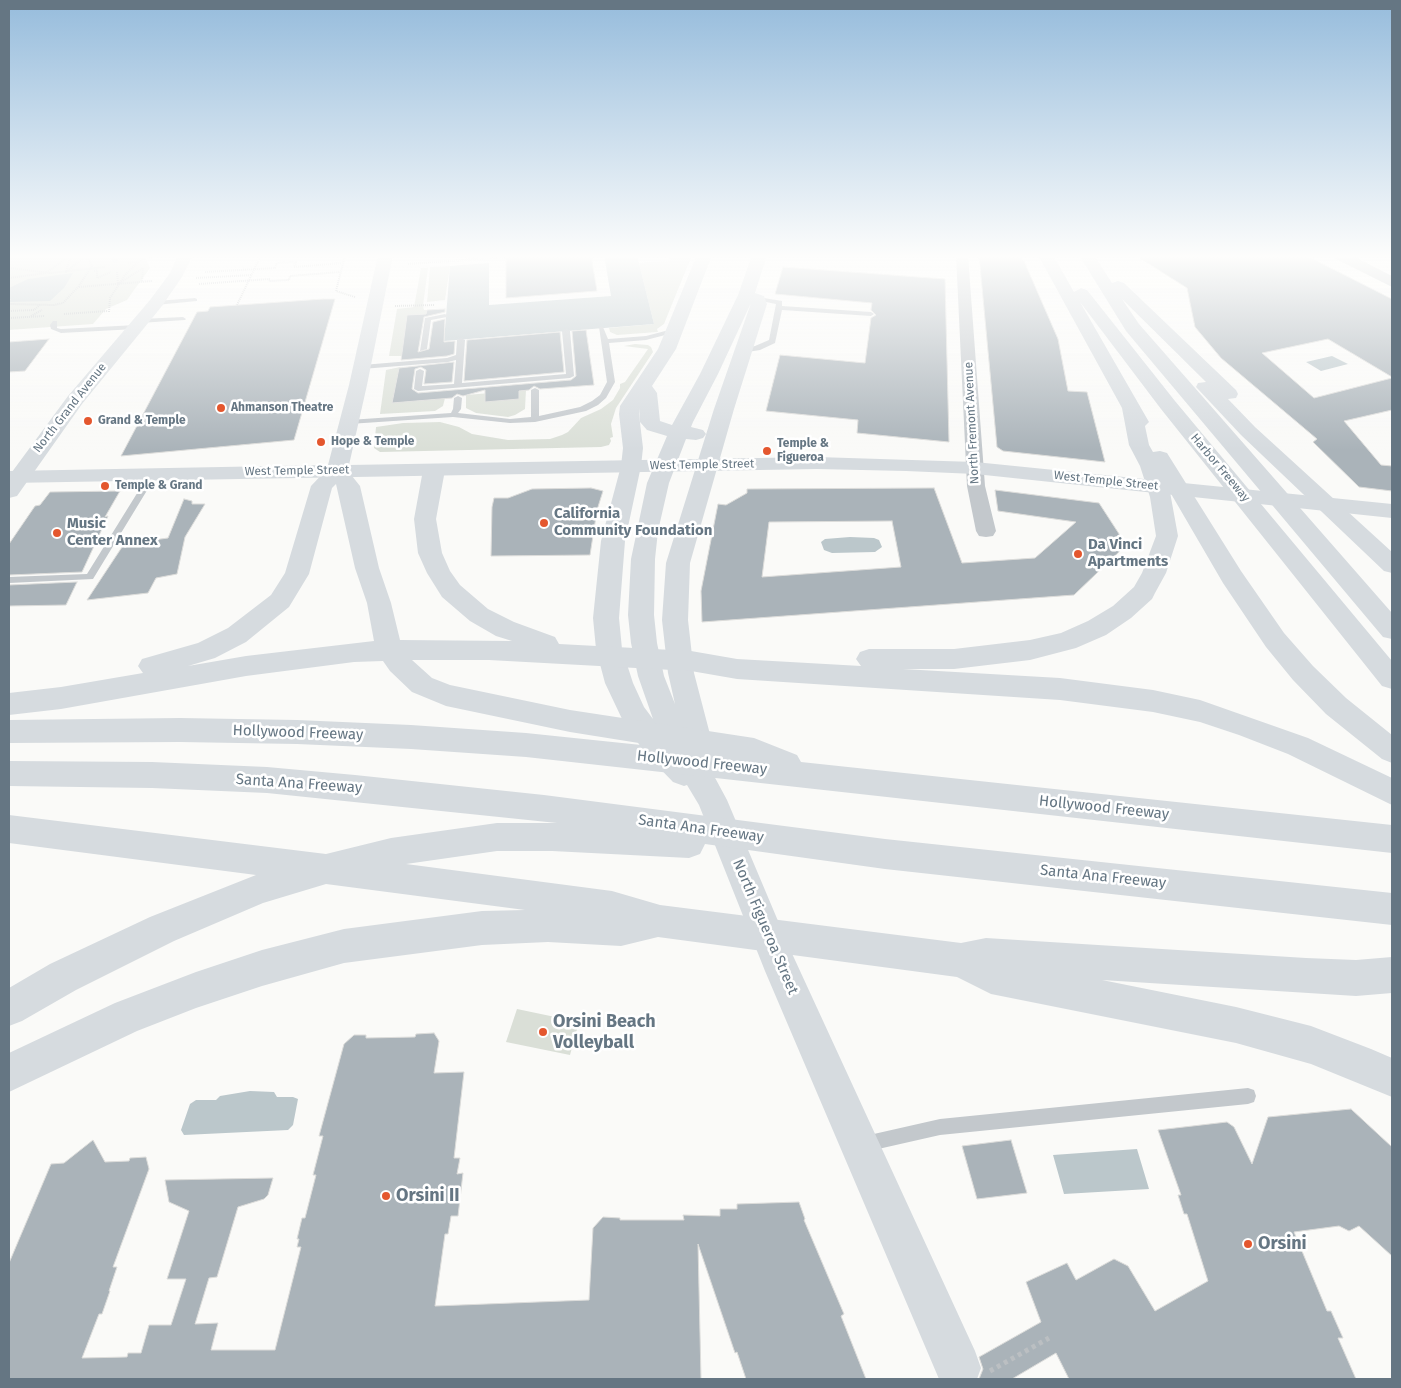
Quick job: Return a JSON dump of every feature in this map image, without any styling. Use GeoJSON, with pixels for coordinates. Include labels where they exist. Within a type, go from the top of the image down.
{"type":"FeatureCollection","features":[{"type":"Feature","properties":{"kind":"main road","name":"North Grand Avenue"},"geometry":{"type":"LineString","coordinates":[[12,482],[75,400],[142,320]]}},
{"type":"Feature","properties":{"kind":"main road"},"geometry":{"type":"LineString","coordinates":[[9,696],[88,682],[206,650],[237,635],[280,601],[297,574],[322,486],[337,470],[372,320]]}},
{"type":"Feature","properties":{"kind":"main road"},"geometry":{"type":"LineString","coordinates":[[678,320],[667,349],[630,406],[628,414],[633,448],[639,466],[620,507],[611,557],[606,618],[609,649],[620,682],[634,713],[655,745],[712,800]]}},
{"type":"Feature","properties":{"kind":"main road","name":"North Figueroa Street"},"geometry":{"type":"LineString","coordinates":[[739,320],[683,422],[658,483],[652,504],[643,559],[641,615],[644,643],[651,676],[675,738],[712,800],[777,958],[861,1145],[971,1372]]}},
{"type":"Feature","properties":{"kind":"main road"},"geometry":{"type":"LineString","coordinates":[[712,800],[681,673],[675,620],[678,563],[697,465],[718,430],[755,320]]}},
{"type":"Feature","properties":{"kind":"main road"},"geometry":{"type":"LineString","coordinates":[[1081,320],[1130,408],[1158,467],[1192,511],[1232,577],[1280,646],[1303,673],[1336,706],[1392,751]]}},
{"type":"Feature","properties":{"kind":"main road","name":"Harbor Freeway"},"geometry":{"type":"LineString","coordinates":[[1102,320],[1168,405],[1392,679]]}},
{"type":"Feature","properties":{"kind":"main road","name":"Harbor Freeway"},"geometry":{"type":"LineString","coordinates":[[1127,320],[1260,478],[1392,630]]}},
{"type":"Feature","properties":{"kind":"main road"},"geometry":{"type":"LineString","coordinates":[[1144,320],[1226,409],[1312,482],[1392,545]]}},
{"type":"Feature","properties":{"kind":"main road"},"geometry":{"type":"LineString","coordinates":[[643,386],[648,393],[650,422],[654,426],[696,434],[705,434],[718,430]]}},
{"type":"Feature","properties":{"kind":"main road","name":"West Temple Street"},"geometry":{"type":"LineString","coordinates":[[12,482],[153,474],[817,463],[975,468],[1392,510]]}},
{"type":"Feature","properties":{"kind":"main road"},"geometry":{"type":"LineString","coordinates":[[9,704],[61,698],[246,666],[354,652],[539,647],[567,653],[691,660],[737,669],[885,659],[954,659],[1030,650],[1067,641],[1097,628],[1122,612],[1143,593],[1154,573],[1167,536],[1158,467]]}},
{"type":"Feature","properties":{"kind":"main road"},"geometry":{"type":"LineString","coordinates":[[337,470],[349,486],[367,568],[391,653],[399,664],[422,685],[446,695],[570,722],[754,750],[828,777]]}},
{"type":"Feature","properties":{"kind":"main road"},"geometry":{"type":"LineString","coordinates":[[434,470],[426,500],[425,519],[430,553],[439,574],[451,591],[471,610],[539,647]]}},
{"type":"Feature","properties":{"kind":"main road"},"geometry":{"type":"LineString","coordinates":[[1312,482],[1352,528],[1392,564]]}},
{"type":"Feature","properties":{"kind":"main road"},"geometry":{"type":"LineString","coordinates":[[794,664],[1060,689],[1153,701],[1200,711],[1298,746],[1392,792]]}},
{"type":"Feature","properties":{"kind":"main road","name":"Hollywood Freeway"},"geometry":{"type":"LineString","coordinates":[[9,732],[170,730],[287,732],[411,737],[526,745],[1392,839]]}},
{"type":"Feature","properties":{"kind":"main road","name":"Santa Ana Freeway"},"geometry":{"type":"LineString","coordinates":[[9,773],[152,775],[267,780],[374,790],[548,823],[885,854],[1392,909]]}},
{"type":"Feature","properties":{"kind":"main road"},"geometry":{"type":"LineString","coordinates":[[9,1008],[71,974],[196,915],[260,889],[322,869],[391,852],[497,837],[548,823]]}},
{"type":"Feature","properties":{"kind":"main road"},"geometry":{"type":"LineString","coordinates":[[9,829],[616,918],[660,921],[961,960],[986,955],[1306,976],[1356,978],[1392,975]]}},
{"type":"Feature","properties":{"kind":"main road"},"geometry":{"type":"LineString","coordinates":[[9,1073],[128,1016],[196,990],[262,968],[344,946],[482,928],[548,926],[616,918]]}},
{"type":"Feature","properties":{"kind":"main road"},"geometry":{"type":"LineString","coordinates":[[961,960],[991,976],[1236,1025],[1311,1045],[1392,1078]]}},
{"type":"Feature","properties":{"kind":"street","name":"North Fremont Avenue"},"geometry":{"type":"LineString","coordinates":[[966,320],[977,493],[986,531]]}},
{"type":"Feature","properties":{"kind":"lane"},"geometry":{"type":"LineString","coordinates":[[56,320],[52,327],[61,331],[176,320]]}},
{"type":"Feature","properties":{"kind":"lane"},"geometry":{"type":"LineString","coordinates":[[423,349],[428,320]]}},
{"type":"Feature","properties":{"kind":"lane"},"geometry":{"type":"LineString","coordinates":[[744,350],[757,348],[772,340],[776,320]]}},
{"type":"Feature","properties":{"kind":"lane"},"geometry":{"type":"LineString","coordinates":[[605,340],[646,338],[671,332],[676,325]]}},
{"type":"Feature","properties":{"kind":"lane"},"geometry":{"type":"LineString","coordinates":[[349,422],[453,415],[510,421],[535,420],[570,414],[595,403],[603,396],[611,382],[605,340],[601,328]]}},
{"type":"Feature","properties":{"kind":"lane"},"geometry":{"type":"LineString","coordinates":[[420,371],[418,389],[570,376],[566,331]]}},
{"type":"Feature","properties":{"kind":"lane"},"geometry":{"type":"LineString","coordinates":[[646,338],[667,349]]}},
{"type":"Feature","properties":{"kind":"lane"},"geometry":{"type":"LineString","coordinates":[[458,386],[461,340]]}},
{"type":"Feature","properties":{"kind":"lane"},"geometry":{"type":"LineString","coordinates":[[362,364],[448,360],[460,356]]}},
{"type":"Feature","properties":{"kind":"lane"},"geometry":{"type":"LineString","coordinates":[[535,390],[535,420]]}},
{"type":"Feature","properties":{"kind":"lane"},"geometry":{"type":"LineString","coordinates":[[453,415],[457,409],[458,398]]}},
{"type":"Feature","properties":{"kind":"lane"},"geometry":{"type":"LineString","coordinates":[[9,580],[90,577],[153,474]]}},
{"type":"Feature","properties":{"kind":"lane"},"geometry":{"type":"LineString","coordinates":[[861,1145],[940,1127],[1248,1096]]}},
{"type":"Feature","properties":{"kind":"path"},"geometry":{"type":"LineString","coordinates":[[971,1372],[1049,1338]]}},
{"type":"Feature","properties":{"kind":"shaded area"},"geometry":{"type":"Polygon","coordinates":[[[9,320],[97,320],[93,324],[9,330],[9,320]]]}},
{"type":"Feature","properties":{"kind":"shaded area"},"geometry":{"type":"Polygon","coordinates":[[[395,320],[406,320],[402,356],[389,356],[395,320]]]}},
{"type":"Feature","properties":{"kind":"shaded area"},"geometry":{"type":"Polygon","coordinates":[[[446,320],[653,320],[654,324],[444,341],[446,320]]]}},
{"type":"Feature","properties":{"kind":"shaded area"},"geometry":{"type":"Polygon","coordinates":[[[653,320],[666,320],[664,324],[657,329],[658,332],[617,335],[610,332],[609,328],[654,324],[653,320]]]}},
{"type":"Feature","properties":{"kind":"shaded area"},"geometry":{"type":"Polygon","coordinates":[[[635,344],[648,345],[653,352],[616,408],[611,424],[613,437],[610,438],[609,445],[601,447],[380,452],[374,448],[376,427],[403,423],[440,422],[459,427],[472,434],[508,440],[550,439],[562,435],[568,432],[581,418],[601,409],[613,400],[620,388],[620,384],[625,382],[648,349],[624,346],[635,344]]]}},
{"type":"Feature","properties":{"kind":"shaded area"},"geometry":{"type":"Polygon","coordinates":[[[1332,356],[1348,364],[1321,371],[1306,362],[1332,356]]]}},
{"type":"Feature","properties":{"kind":"shaded area"},"geometry":{"type":"Polygon","coordinates":[[[400,367],[392,403],[445,398],[443,406],[435,411],[380,414],[386,370],[400,367]]]}},
{"type":"Feature","properties":{"kind":"shaded area"},"geometry":{"type":"Polygon","coordinates":[[[526,390],[525,409],[515,415],[508,417],[476,413],[466,408],[466,395],[526,390]]]}},
{"type":"Feature","properties":{"kind":"shaded area"},"geometry":{"type":"Polygon","coordinates":[[[874,538],[879,540],[882,547],[875,552],[832,553],[824,550],[821,542],[825,539],[874,538]]]}},
{"type":"Feature","properties":{"kind":"shaded area","name":"Orsini Beach Volleyball"},"geometry":{"type":"Polygon","coordinates":[[[517,1009],[579,1022],[570,1055],[506,1042],[517,1009]]]}},
{"type":"Feature","properties":{"kind":"shaded area"},"geometry":{"type":"Polygon","coordinates":[[[250,1091],[274,1092],[277,1097],[293,1097],[298,1099],[293,1125],[288,1130],[184,1135],[181,1130],[190,1104],[196,1100],[216,1100],[220,1096],[250,1091]]]}},
{"type":"Feature","properties":{"kind":"shaded area"},"geometry":{"type":"Polygon","coordinates":[[[1137,1149],[1149,1189],[1064,1194],[1053,1155],[1137,1149]]]}},
{"type":"Feature","properties":{"kind":"building"},"geometry":{"type":"Polygon","coordinates":[[[193,320],[329,320],[294,440],[121,456],[193,320]]]}},
{"type":"Feature","properties":{"kind":"building"},"geometry":{"type":"Polygon","coordinates":[[[406,320],[424,320],[418,352],[429,349],[433,322],[445,320],[444,342],[455,341],[454,354],[401,360],[406,320]]]}},
{"type":"Feature","properties":{"kind":"building"},"geometry":{"type":"Polygon","coordinates":[[[871,320],[946,320],[949,442],[857,433],[858,420],[766,411],[780,355],[865,363],[871,320]]]}},
{"type":"Feature","properties":{"kind":"building"},"geometry":{"type":"Polygon","coordinates":[[[985,320],[1050,320],[1058,339],[1068,391],[1087,392],[1105,462],[1003,451],[997,447],[985,320]]]}},
{"type":"Feature","properties":{"kind":"building"},"geometry":{"type":"Polygon","coordinates":[[[1194,320],[1392,320],[1392,377],[1328,339],[1262,353],[1314,398],[1392,378],[1392,410],[1344,421],[1381,465],[1392,466],[1392,491],[1359,487],[1313,442],[1317,439],[1221,358],[1195,327],[1194,320]]]}},
{"type":"Feature","properties":{"kind":"building"},"geometry":{"type":"Polygon","coordinates":[[[586,330],[594,385],[540,389],[534,386],[529,390],[519,391],[519,399],[485,402],[485,390],[463,396],[457,394],[452,398],[392,403],[399,368],[454,362],[452,382],[424,384],[426,370],[421,367],[415,369],[412,389],[418,393],[571,380],[576,376],[572,331],[586,330]]]}},
{"type":"Feature","properties":{"kind":"building"},"geometry":{"type":"Polygon","coordinates":[[[560,332],[564,372],[464,381],[467,340],[560,332]]]}},
{"type":"Feature","properties":{"kind":"building"},"geometry":{"type":"Polygon","coordinates":[[[49,339],[25,371],[9,372],[9,342],[49,339]]]}},
{"type":"Feature","properties":{"kind":"building","name":"California Community Foundation"},"geometry":{"type":"Polygon","coordinates":[[[591,488],[603,491],[597,510],[590,555],[491,556],[492,507],[494,498],[508,498],[532,489],[591,488]]]}},
{"type":"Feature","properties":{"kind":"building","name":"Da Vinci Apartments"},"geometry":{"type":"Polygon","coordinates":[[[934,488],[962,563],[1035,558],[1076,522],[998,511],[995,490],[1099,503],[1123,540],[1121,550],[1074,595],[702,622],[701,591],[718,504],[726,505],[747,493],[747,489],[934,488]],[[892,521],[769,522],[762,577],[901,567],[892,521]]]}},
{"type":"Feature","properties":{"kind":"building","name":"Music Center Annex"},"geometry":{"type":"Polygon","coordinates":[[[120,491],[105,517],[108,516],[82,572],[9,575],[9,544],[35,506],[40,505],[50,492],[120,491]]]}},
{"type":"Feature","properties":{"kind":"building"},"geometry":{"type":"Polygon","coordinates":[[[184,499],[192,501],[192,504],[205,504],[185,537],[177,574],[156,578],[148,593],[87,600],[124,544],[168,538],[184,499]]]}},
{"type":"Feature","properties":{"kind":"building"},"geometry":{"type":"Polygon","coordinates":[[[77,582],[66,605],[9,606],[9,585],[77,582]]]}},
{"type":"Feature","properties":{"kind":"building"},"geometry":{"type":"Polygon","coordinates":[[[434,1033],[439,1041],[434,1073],[464,1072],[454,1158],[460,1158],[457,1174],[463,1173],[458,1216],[451,1216],[448,1234],[445,1234],[435,1306],[589,1300],[593,1228],[603,1217],[620,1218],[620,1220],[684,1220],[683,1215],[720,1216],[720,1209],[737,1209],[737,1204],[799,1202],[804,1220],[844,1314],[841,1316],[866,1379],[746,1379],[737,1352],[735,1353],[698,1244],[701,1379],[9,1379],[9,1263],[51,1164],[64,1163],[93,1140],[105,1162],[129,1161],[130,1158],[146,1157],[149,1169],[113,1267],[117,1267],[102,1314],[99,1314],[82,1358],[127,1357],[128,1353],[141,1353],[149,1325],[171,1325],[186,1279],[167,1279],[189,1211],[169,1202],[165,1180],[273,1178],[268,1195],[264,1199],[238,1207],[217,1277],[209,1278],[195,1324],[218,1323],[211,1350],[275,1350],[301,1247],[297,1247],[299,1239],[297,1239],[302,1218],[305,1218],[316,1175],[313,1175],[323,1136],[319,1136],[344,1044],[354,1035],[366,1035],[366,1038],[415,1037],[416,1034],[434,1033]]]}},
{"type":"Feature","properties":{"kind":"building","name":"Orsini"},"geometry":{"type":"Polygon","coordinates":[[[1351,1109],[1392,1147],[1392,1256],[1359,1226],[1349,1231],[1339,1226],[1294,1232],[1327,1311],[1331,1311],[1343,1338],[1338,1338],[1356,1379],[1069,1379],[1056,1353],[1012,1379],[979,1379],[983,1369],[979,1357],[1041,1322],[1026,1282],[1067,1263],[1076,1280],[1114,1259],[1128,1266],[1155,1311],[1208,1281],[1187,1214],[1184,1214],[1178,1195],[1181,1195],[1158,1130],[1227,1122],[1234,1127],[1252,1164],[1268,1117],[1351,1109]]]}},
{"type":"Feature","properties":{"kind":"building"},"geometry":{"type":"Polygon","coordinates":[[[1011,1140],[1027,1193],[977,1199],[962,1146],[1011,1140]]]}},
{"type":"Feature","properties":{"kind":"place","name":"Ahmanson Theatre"},"geometry":{"type":"Point","coordinates":[221,408]}},
{"type":"Feature","properties":{"kind":"place","name":"Grand & Temple"},"geometry":{"type":"Point","coordinates":[88,421]}},
{"type":"Feature","properties":{"kind":"place","name":"Hope & Temple"},"geometry":{"type":"Point","coordinates":[321,442]}},
{"type":"Feature","properties":{"kind":"place","name":"Temple & Figueroa"},"geometry":{"type":"Point","coordinates":[767,451]}},
{"type":"Feature","properties":{"kind":"place","name":"Temple & Grand"},"geometry":{"type":"Point","coordinates":[105,486]}},
{"type":"Feature","properties":{"kind":"place","name":"California Community Foundation"},"geometry":{"type":"Point","coordinates":[544,523]}},
{"type":"Feature","properties":{"kind":"place","name":"Music Center Annex"},"geometry":{"type":"Point","coordinates":[57,533]}},
{"type":"Feature","properties":{"kind":"place","name":"Da Vinci Apartments"},"geometry":{"type":"Point","coordinates":[1078,554]}},
{"type":"Feature","properties":{"kind":"place","name":"Orsini Beach Volleyball"},"geometry":{"type":"Point","coordinates":[543,1032]}},
{"type":"Feature","properties":{"kind":"place","name":"Orsini II"},"geometry":{"type":"Point","coordinates":[386,1196]}},
{"type":"Feature","properties":{"kind":"place","name":"Orsini"},"geometry":{"type":"Point","coordinates":[1248,1244]}}]}
